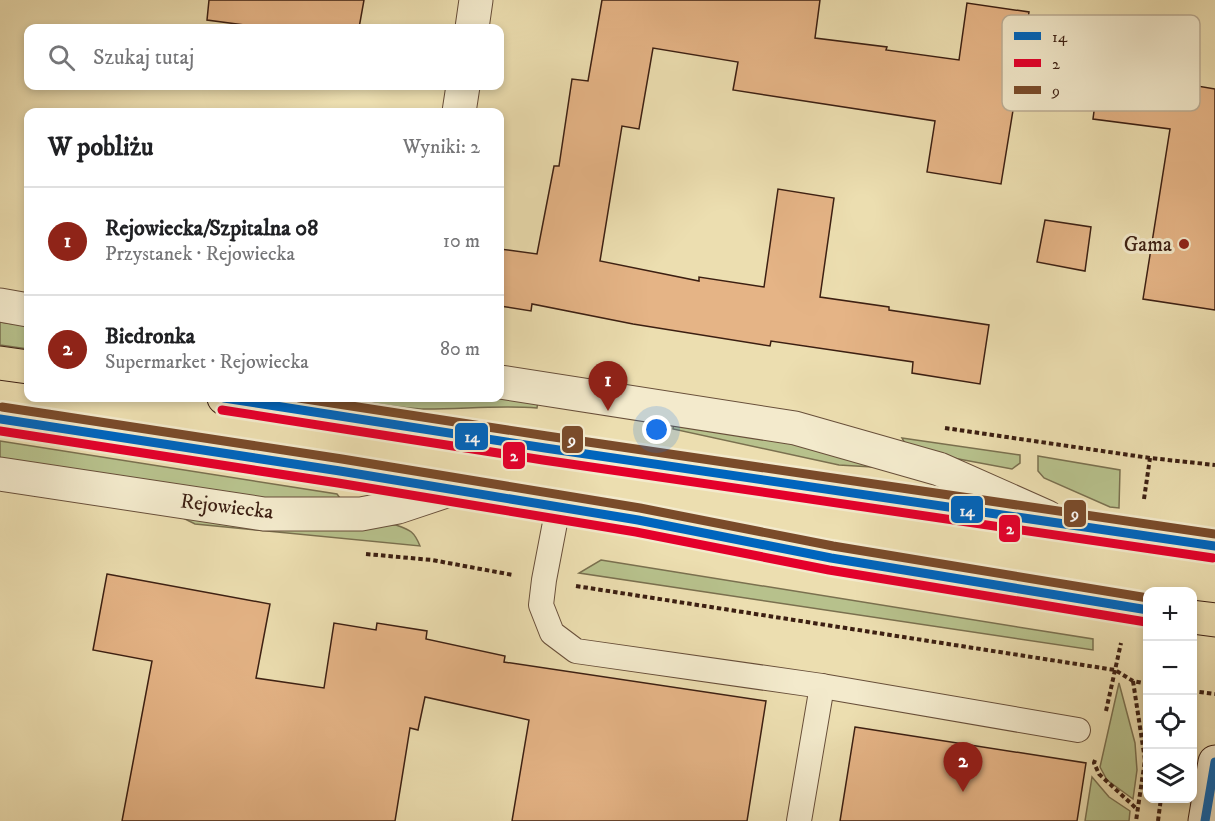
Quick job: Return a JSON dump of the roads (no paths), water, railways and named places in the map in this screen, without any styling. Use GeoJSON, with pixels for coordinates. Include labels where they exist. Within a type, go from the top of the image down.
{"type":"FeatureCollection","features":[{"type":"Feature","properties":{"kind":"highway"},"geometry":{"type":"LineString","coordinates":[[0,363],[24,366]]}},
{"type":"Feature","properties":{"kind":"highway"},"geometry":{"type":"LineString","coordinates":[[250,402],[556,450],[1215,546]]}},
{"type":"Feature","properties":{"kind":"highway","name":"Rejowiecka"},"geometry":{"type":"LineString","coordinates":[[0,419],[452,489],[650,523],[831,558],[1143,609]]}},
{"type":"Feature","properties":{"kind":"highway"},"geometry":{"type":"LineString","coordinates":[[1197,618],[1215,620]]}},
{"type":"Feature","properties":{"kind":"street"},"geometry":{"type":"LineString","coordinates":[[473,24],[476,0]]}},
{"type":"Feature","properties":{"kind":"street"},"geometry":{"type":"LineString","coordinates":[[460,108],[462,90]]}},
{"type":"Feature","properties":{"kind":"street"},"geometry":{"type":"LineString","coordinates":[[0,305],[24,309]]}},
{"type":"Feature","properties":{"kind":"street"},"geometry":{"type":"LineString","coordinates":[[504,383],[795,428],[939,469],[1060,522]]}},
{"type":"Feature","properties":{"kind":"street","name":"Rejowiecka"},"geometry":{"type":"LineString","coordinates":[[0,474],[264,514],[361,514],[398,507],[452,489]]}},
{"type":"Feature","properties":{"kind":"street"},"geometry":{"type":"LineString","coordinates":[[1205,821],[1215,762]]}},
{"type":"Feature","properties":{"kind":"lane"},"geometry":{"type":"LineString","coordinates":[[558,507],[541,605],[552,633],[576,651],[822,686],[1078,730]]}},
{"type":"Feature","properties":{"kind":"lane"},"geometry":{"type":"LineString","coordinates":[[800,821],[822,686]]}},
{"type":"Feature","properties":{"kind":"place","name":"Gama"},"geometry":{"type":"Point","coordinates":[1184,244]}},
{"type":"Feature","properties":{"kind":"place","name":"Rejowiecka/Szpitalna 08"},"geometry":{"type":"Point","coordinates":[608,411]}},
{"type":"Feature","properties":{"kind":"place","name":"Biedronka"},"geometry":{"type":"Point","coordinates":[963,792]}}]}
